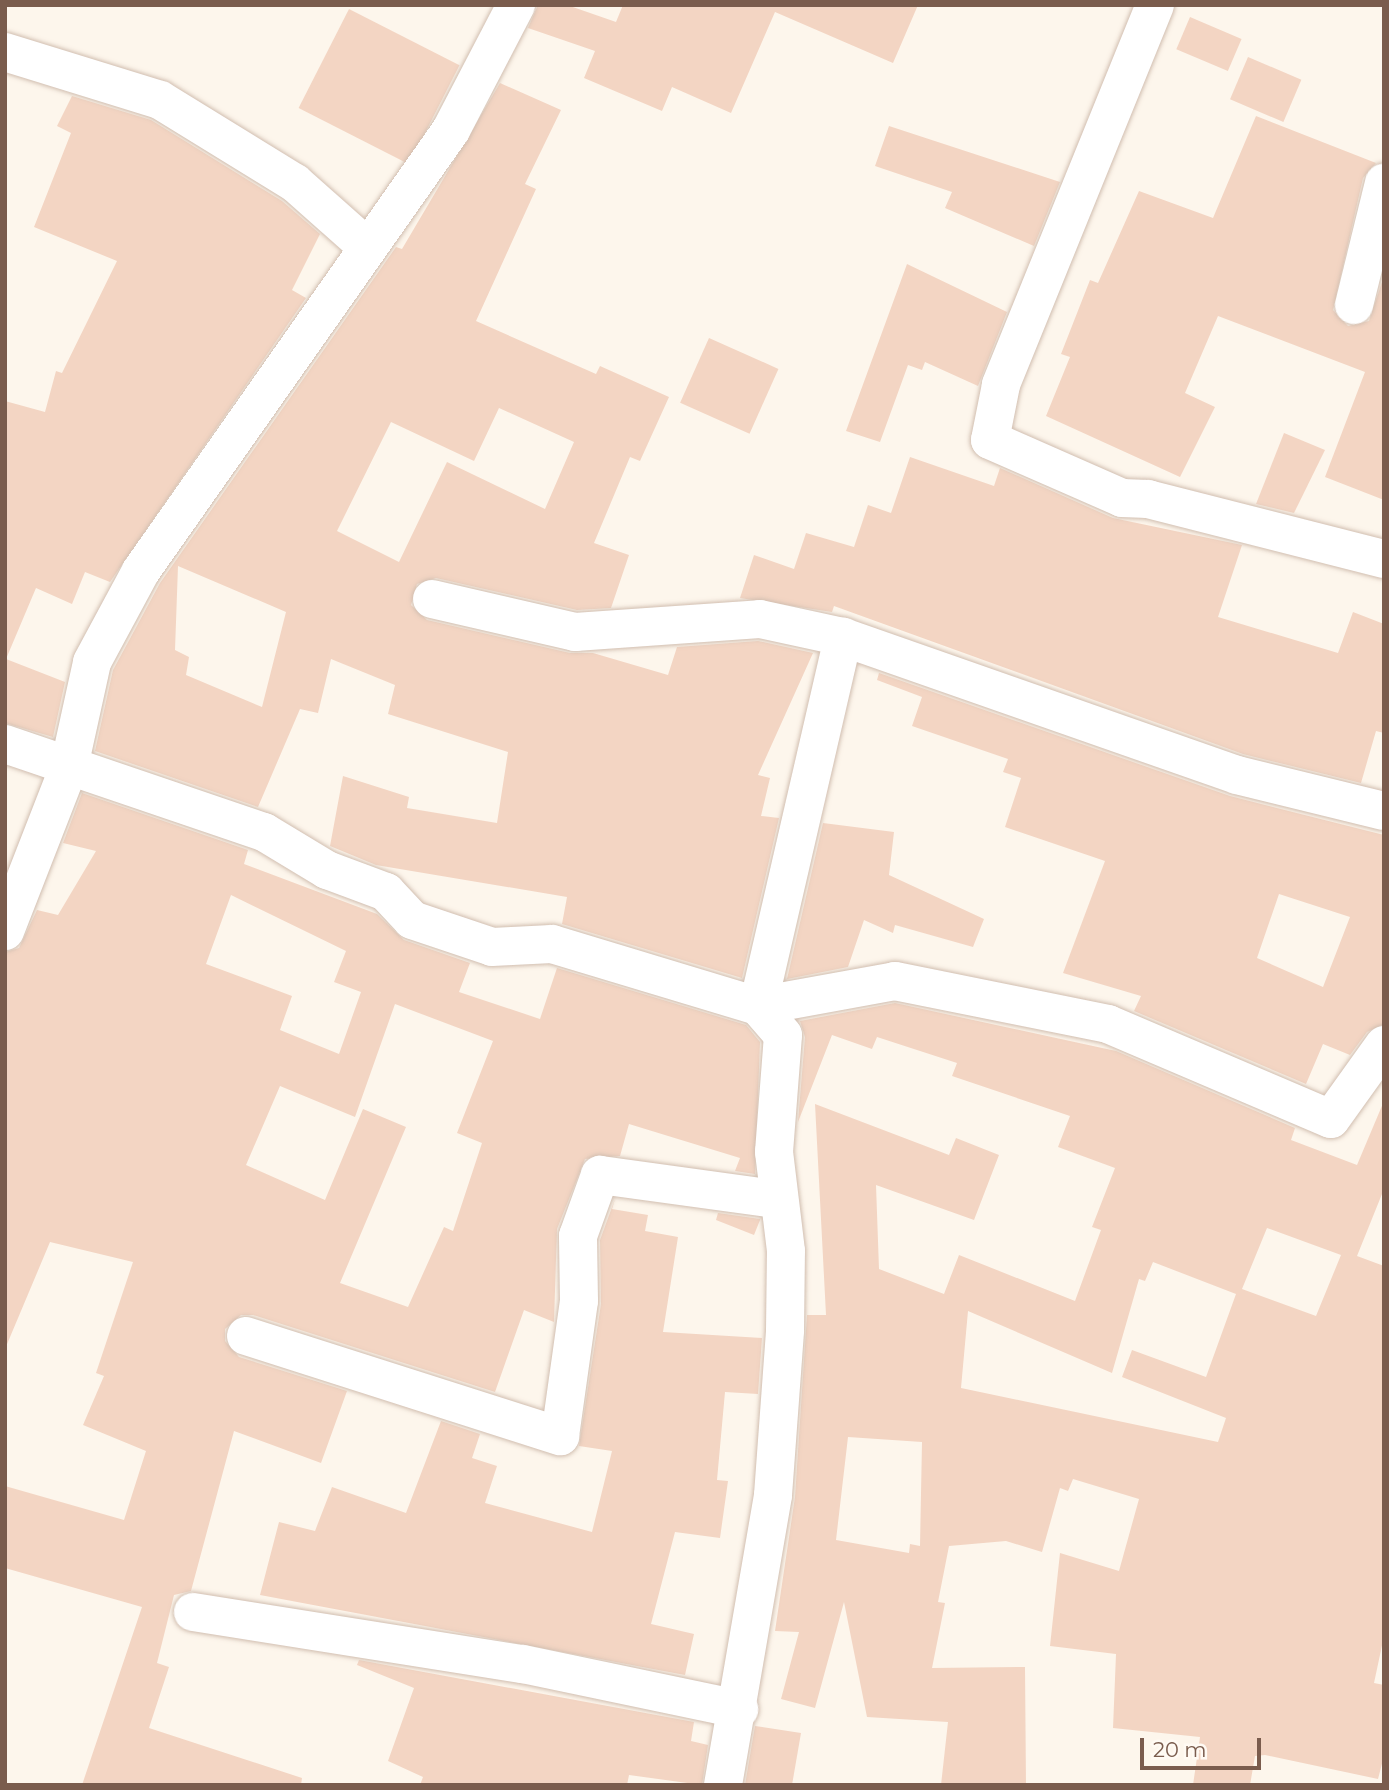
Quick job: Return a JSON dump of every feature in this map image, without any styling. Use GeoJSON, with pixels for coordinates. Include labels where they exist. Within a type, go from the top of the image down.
{"type":"FeatureCollection","features":[{"type":"Feature","properties":{"kind":"street"},"geometry":{"type":"LineString","coordinates":[[5,931],[69,767],[92,662],[141,571],[245,431],[366,247],[451,130],[516,5]]}},
{"type":"Feature","properties":{"kind":"street"},"geometry":{"type":"LineString","coordinates":[[1155,5],[1001,385],[990,440],[1122,498],[1147,499],[1384,559]]}},
{"type":"Feature","properties":{"kind":"street"},"geometry":{"type":"LineString","coordinates":[[5,52],[160,100],[295,183],[366,247]]}},
{"type":"Feature","properties":{"kind":"street"},"geometry":{"type":"LineString","coordinates":[[1354,305],[1384,183]]}},
{"type":"Feature","properties":{"kind":"street"},"geometry":{"type":"LineString","coordinates":[[432,599],[575,632],[760,619],[843,637],[1237,775],[1384,811]]}},
{"type":"Feature","properties":{"kind":"street"},"geometry":{"type":"LineString","coordinates":[[758,1006],[843,637]]}},
{"type":"Feature","properties":{"kind":"street"},"geometry":{"type":"LineString","coordinates":[[5,744],[69,767],[142,786],[264,832],[327,870],[386,892],[412,920],[492,947],[552,944],[758,1006],[895,981],[1108,1024],[1331,1119],[1384,1045]]}},
{"type":"Feature","properties":{"kind":"street"},"geometry":{"type":"LineString","coordinates":[[723,1785],[739,1709],[773,1495],[785,1330],[786,1251],[776,1199],[783,1035],[758,1006]]}},
{"type":"Feature","properties":{"kind":"street"},"geometry":{"type":"LineString","coordinates":[[246,1336],[560,1436],[579,1301],[578,1236],[600,1175],[776,1199]]}},
{"type":"Feature","properties":{"kind":"street"},"geometry":{"type":"LineString","coordinates":[[193,1612],[523,1664],[739,1709]]}},
{"type":"Feature","properties":{"kind":"building"},"geometry":{"type":"Polygon","coordinates":[[[538,5],[567,5],[616,22],[623,5],[918,5],[893,63],[775,12],[731,113],[672,87],[662,111],[584,78],[595,51],[528,28],[538,5]]]}},
{"type":"Feature","properties":{"kind":"building"},"geometry":{"type":"Polygon","coordinates":[[[349,9],[459,65],[409,164],[299,108],[349,9]]]}},
{"type":"Feature","properties":{"kind":"building"},"geometry":{"type":"Polygon","coordinates":[[[1190,17],[1242,39],[1228,71],[1176,49],[1190,17]]]}},
{"type":"Feature","properties":{"kind":"building"},"geometry":{"type":"Polygon","coordinates":[[[1248,57],[1301,80],[1283,122],[1230,99],[1248,57]]]}},
{"type":"Feature","properties":{"kind":"building"},"geometry":{"type":"Polygon","coordinates":[[[500,83],[561,110],[525,184],[536,189],[476,321],[596,374],[600,366],[669,397],[640,461],[630,457],[594,543],[629,555],[611,608],[577,610],[436,578],[417,584],[411,605],[427,620],[570,653],[593,653],[668,675],[677,647],[758,641],[813,653],[758,775],[770,778],[761,816],[779,818],[742,978],[562,924],[567,897],[376,865],[330,846],[343,776],[409,797],[407,808],[497,823],[508,752],[388,714],[395,685],[331,659],[318,713],[300,709],[258,807],[95,751],[113,670],[160,583],[396,247],[402,249],[500,83]],[[499,408],[474,461],[391,422],[337,531],[399,562],[447,462],[545,509],[574,442],[499,408]],[[178,566],[175,650],[189,657],[186,675],[262,707],[286,612],[178,566]]]}},
{"type":"Feature","properties":{"kind":"building"},"geometry":{"type":"Polygon","coordinates":[[[72,96],[151,120],[282,201],[320,234],[292,290],[306,298],[110,582],[85,572],[72,604],[36,588],[6,659],[65,682],[53,737],[5,723],[5,401],[45,412],[56,371],[62,373],[117,261],[34,227],[71,133],[57,126],[72,96]]]}},
{"type":"Feature","properties":{"kind":"building"},"geometry":{"type":"Polygon","coordinates":[[[1256,116],[1376,163],[1363,178],[1333,310],[1348,326],[1369,321],[1384,276],[1384,500],[1325,477],[1365,372],[1218,316],[1185,393],[1215,407],[1180,477],[1046,416],[1070,357],[1061,354],[1090,280],[1098,283],[1139,191],[1213,218],[1256,116]]]}},
{"type":"Feature","properties":{"kind":"building"},"geometry":{"type":"Polygon","coordinates":[[[889,126],[1060,182],[1034,246],[945,208],[952,192],[875,166],[889,126]]]}},
{"type":"Feature","properties":{"kind":"building"},"geometry":{"type":"Polygon","coordinates":[[[907,264],[1007,312],[978,386],[925,362],[922,370],[908,365],[880,442],[846,431],[907,264]]]}},
{"type":"Feature","properties":{"kind":"building"},"geometry":{"type":"Polygon","coordinates":[[[709,338],[778,369],[750,434],[680,403],[709,338]]]}},
{"type":"Feature","properties":{"kind":"building"},"geometry":{"type":"Polygon","coordinates":[[[1284,433],[1325,450],[1294,513],[1256,504],[1284,433]]]}},
{"type":"Feature","properties":{"kind":"building"},"geometry":{"type":"Polygon","coordinates":[[[910,457],[994,486],[1000,468],[1113,518],[1242,545],[1218,617],[1338,653],[1353,612],[1384,624],[1384,733],[1376,731],[1361,783],[1243,754],[834,606],[832,612],[740,598],[754,555],[794,569],[806,533],[854,547],[868,505],[891,513],[910,457]]]}},
{"type":"Feature","properties":{"kind":"building"},"geometry":{"type":"Polygon","coordinates":[[[879,673],[1230,796],[1384,835],[1384,1024],[1367,1032],[1350,1055],[1323,1044],[1306,1084],[1134,1011],[1141,996],[1063,973],[1105,861],[1005,827],[1021,778],[1003,772],[1008,759],[912,726],[922,697],[877,680],[879,673]],[[1279,894],[1257,958],[1323,987],[1350,917],[1279,894]]]}},
{"type":"Feature","properties":{"kind":"building"},"geometry":{"type":"Polygon","coordinates":[[[82,793],[248,850],[244,864],[377,914],[404,940],[470,963],[459,992],[540,1019],[557,968],[746,1025],[760,1042],[755,1174],[735,1171],[740,1158],[629,1124],[620,1156],[585,1159],[557,1229],[554,1322],[524,1310],[495,1392],[253,1315],[241,1315],[225,1329],[225,1341],[239,1357],[347,1391],[321,1463],[234,1431],[191,1591],[174,1595],[157,1663],[169,1667],[149,1728],[302,1778],[301,1785],[82,1785],[142,1607],[5,1568],[5,1486],[124,1520],[146,1451],[83,1425],[104,1376],[96,1373],[133,1262],[50,1242],[5,1349],[5,952],[19,948],[37,910],[58,915],[96,851],[63,843],[82,793]],[[231,895],[206,964],[292,996],[280,1030],[339,1054],[361,992],[334,982],[346,951],[231,895]],[[395,1004],[355,1117],[280,1086],[246,1165],[325,1200],[363,1109],[406,1127],[340,1283],[408,1307],[444,1227],[453,1231],[482,1143],[457,1133],[493,1041],[395,1004]]]}},
{"type":"Feature","properties":{"kind":"building"},"geometry":{"type":"Polygon","coordinates":[[[823,823],[894,832],[889,875],[984,919],[973,947],[895,925],[893,933],[864,920],[848,967],[787,979],[823,823]]]}},
{"type":"Feature","properties":{"kind":"building"},"geometry":{"type":"Polygon","coordinates":[[[895,1003],[1116,1051],[1295,1128],[1291,1140],[1357,1165],[1384,1101],[1384,1189],[1357,1256],[1384,1266],[1384,1636],[1374,1683],[1384,1685],[1384,1756],[1378,1779],[1265,1755],[1255,1756],[1250,1785],[1193,1785],[1200,1737],[1113,1728],[1116,1654],[1050,1646],[1060,1553],[1119,1571],[1139,1499],[1073,1479],[1068,1491],[1060,1488],[1042,1552],[1006,1541],[949,1546],[938,1602],[945,1603],[932,1668],[1025,1667],[1026,1785],[941,1785],[948,1722],[867,1717],[844,1602],[815,1708],[781,1699],[799,1632],[775,1631],[795,1497],[807,1315],[826,1315],[815,1104],[949,1155],[956,1138],[999,1155],[974,1220],[876,1185],[879,1269],[944,1294],[959,1255],[1075,1301],[1101,1230],[1092,1227],[1115,1168],[1058,1147],[1070,1116],[952,1076],[957,1063],[877,1037],[872,1049],[832,1035],[798,1122],[805,1037],[800,1021],[895,1003]],[[1267,1228],[1242,1289],[1316,1316],[1341,1255],[1267,1228]],[[1153,1262],[1145,1281],[1139,1279],[1112,1373],[968,1311],[961,1388],[1218,1442],[1226,1418],[1122,1377],[1132,1350],[1206,1377],[1236,1294],[1153,1262]],[[848,1437],[836,1540],[909,1553],[910,1544],[920,1546],[922,1442],[848,1437]]]}},
{"type":"Feature","properties":{"kind":"building"},"geometry":{"type":"Polygon","coordinates":[[[615,1199],[612,1209],[648,1215],[645,1231],[678,1237],[663,1332],[762,1338],[758,1394],[725,1392],[717,1480],[728,1481],[720,1538],[675,1532],[651,1624],[694,1634],[685,1675],[260,1595],[279,1522],[315,1531],[332,1487],[406,1513],[441,1421],[480,1434],[472,1458],[497,1466],[485,1503],[592,1532],[612,1451],[579,1446],[601,1304],[600,1240],[615,1199]]]}},
{"type":"Feature","properties":{"kind":"building"},"geometry":{"type":"Polygon","coordinates":[[[718,1213],[760,1220],[754,1235],[716,1220],[718,1213]]]}},
{"type":"Feature","properties":{"kind":"building"},"geometry":{"type":"Polygon","coordinates":[[[359,1660],[694,1722],[691,1741],[708,1745],[702,1785],[629,1775],[627,1785],[420,1785],[423,1777],[388,1761],[414,1688],[357,1665],[359,1660]]]}},
{"type":"Feature","properties":{"kind":"building"},"geometry":{"type":"Polygon","coordinates":[[[755,1726],[801,1733],[792,1785],[745,1785],[755,1726]]]}}]}
